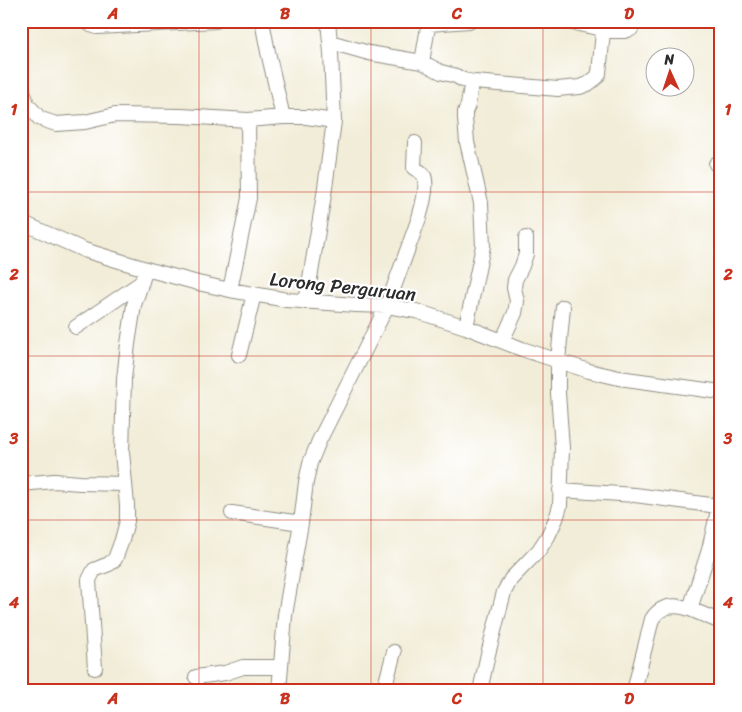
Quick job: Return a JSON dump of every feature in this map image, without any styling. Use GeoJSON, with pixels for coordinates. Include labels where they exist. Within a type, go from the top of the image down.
{"type":"FeatureCollection","features":[{"type":"Feature","properties":{"kind":"street"},"geometry":{"type":"LineString","coordinates":[[86,21],[97,27],[216,21]]}},
{"type":"Feature","properties":{"kind":"street"},"geometry":{"type":"LineString","coordinates":[[262,21],[283,117]]}},
{"type":"Feature","properties":{"kind":"street"},"geometry":{"type":"LineString","coordinates":[[306,302],[334,121],[328,21]]}},
{"type":"Feature","properties":{"kind":"street"},"geometry":{"type":"LineString","coordinates":[[422,62],[429,23],[469,21]]}},
{"type":"Feature","properties":{"kind":"street"},"geometry":{"type":"LineString","coordinates":[[564,21],[598,28],[602,31],[624,31],[631,28],[635,21]]}},
{"type":"Feature","properties":{"kind":"street"},"geometry":{"type":"LineString","coordinates":[[330,42],[369,53],[422,62],[441,72],[463,80],[558,89],[584,86],[599,73],[602,31]]}},
{"type":"Feature","properties":{"kind":"street"},"geometry":{"type":"LineString","coordinates":[[466,327],[483,246],[481,203],[465,119],[471,86],[474,82]]}},
{"type":"Feature","properties":{"kind":"street"},"geometry":{"type":"LineString","coordinates":[[21,84],[27,104],[44,120],[56,124],[84,122],[115,115],[248,120],[306,117],[334,121]]}},
{"type":"Feature","properties":{"kind":"street"},"geometry":{"type":"LineString","coordinates":[[230,290],[249,198],[248,120]]}},
{"type":"Feature","properties":{"kind":"street"},"geometry":{"type":"LineString","coordinates":[[279,691],[285,615],[310,463],[319,440],[387,306],[424,204],[425,179],[422,173],[414,168],[415,143]]}},
{"type":"Feature","properties":{"kind":"street","name":"Lorong Perguruan"},"geometry":{"type":"LineString","coordinates":[[21,222],[144,276],[198,283],[306,302],[387,306],[416,311],[466,327],[558,362],[589,371],[619,378],[721,392]]}},
{"type":"Feature","properties":{"kind":"street"},"geometry":{"type":"LineString","coordinates":[[502,341],[515,313],[515,280],[526,254],[526,238]]}},
{"type":"Feature","properties":{"kind":"street"},"geometry":{"type":"LineString","coordinates":[[76,327],[144,276]]}},
{"type":"Feature","properties":{"kind":"street"},"geometry":{"type":"LineString","coordinates":[[95,668],[89,580],[94,570],[113,562],[127,521],[122,452],[124,379],[134,305],[144,276]]}},
{"type":"Feature","properties":{"kind":"street"},"geometry":{"type":"LineString","coordinates":[[239,355],[254,294]]}},
{"type":"Feature","properties":{"kind":"street"},"geometry":{"type":"LineString","coordinates":[[480,691],[504,592],[512,579],[539,550],[548,536],[560,506],[562,448],[558,362],[563,307]]}},
{"type":"Feature","properties":{"kind":"street"},"geometry":{"type":"LineString","coordinates":[[21,484],[54,481],[125,484]]}},
{"type":"Feature","properties":{"kind":"street"},"geometry":{"type":"LineString","coordinates":[[560,490],[720,501],[715,552],[690,609]]}},
{"type":"Feature","properties":{"kind":"street"},"geometry":{"type":"LineString","coordinates":[[232,513],[301,523]]}},
{"type":"Feature","properties":{"kind":"street"},"geometry":{"type":"LineString","coordinates":[[634,691],[652,619],[662,608],[682,606],[721,622]]}},
{"type":"Feature","properties":{"kind":"street"},"geometry":{"type":"LineString","coordinates":[[384,691],[394,652]]}},
{"type":"Feature","properties":{"kind":"street"},"geometry":{"type":"LineString","coordinates":[[196,678],[224,673],[243,667],[281,667]]}}]}
